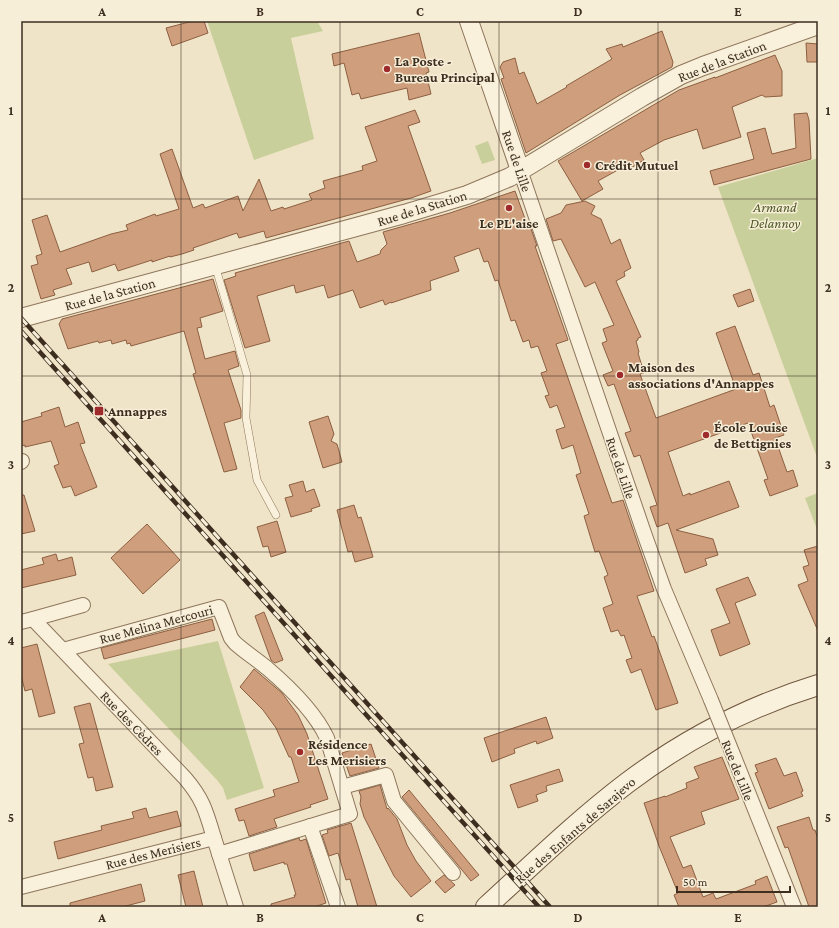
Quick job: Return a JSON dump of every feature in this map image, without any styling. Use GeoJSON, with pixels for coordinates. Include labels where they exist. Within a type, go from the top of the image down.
{"type":"FeatureCollection","features":[{"type":"Feature","properties":{"kind":"main road","name":"Rue des Enfants de Sarajevo"},"geometry":{"type":"LineString","coordinates":[[486,907],[589,814],[627,783],[664,758],[718,726],[748,711],[774,700],[818,685]]}},
{"type":"Feature","properties":{"kind":"street","name":"Rue de Lille"},"geometry":{"type":"LineString","coordinates":[[469,21],[615,451],[664,589],[711,700],[794,907]]}},
{"type":"Feature","properties":{"kind":"street","name":"Rue de la Station"},"geometry":{"type":"LineString","coordinates":[[21,318],[438,204],[482,190],[520,170],[681,75],[818,25]]}},
{"type":"Feature","properties":{"kind":"street","name":"Rue des Cèdres"},"geometry":{"type":"LineString","coordinates":[[27,620],[83,605]]}},
{"type":"Feature","properties":{"kind":"street","name":"Rue Melina Mercouri"},"geometry":{"type":"LineString","coordinates":[[63,650],[219,607],[231,638],[235,643],[286,685],[323,729],[350,814],[219,854]]}},
{"type":"Feature","properties":{"kind":"street","name":"Rue des Cèdres"},"geometry":{"type":"LineString","coordinates":[[27,620],[63,650],[196,792],[205,808],[214,838]]}},
{"type":"Feature","properties":{"kind":"street"},"geometry":{"type":"LineString","coordinates":[[342,787],[386,774],[394,801],[453,873]]}},
{"type":"Feature","properties":{"kind":"street"},"geometry":{"type":"LineString","coordinates":[[310,826],[338,907]]}},
{"type":"Feature","properties":{"kind":"street","name":"Rue des Merisiers"},"geometry":{"type":"LineString","coordinates":[[21,887],[214,838],[236,907]]}},
{"type":"Feature","properties":{"kind":"lane"},"geometry":{"type":"LineString","coordinates":[[215,265],[247,375],[246,418],[257,480],[276,515]]}},
{"type":"Feature","properties":{"kind":"green space"},"geometry":{"type":"Polygon","coordinates":[[[207,21],[317,21],[323,31],[291,38],[314,139],[254,160],[207,21]]]}},
{"type":"Feature","properties":{"kind":"green space"},"geometry":{"type":"Polygon","coordinates":[[[488,141],[495,160],[482,164],[475,146],[488,141]]]}},
{"type":"Feature","properties":{"kind":"green space","name":"Armand Delannoy"},"geometry":{"type":"Polygon","coordinates":[[[818,158],[818,460],[718,187],[818,158]]]}},
{"type":"Feature","properties":{"kind":"green space"},"geometry":{"type":"Polygon","coordinates":[[[818,493],[818,532],[805,498],[818,493]]]}},
{"type":"Feature","properties":{"kind":"green space"},"geometry":{"type":"Polygon","coordinates":[[[218,641],[264,788],[227,800],[223,788],[217,780],[108,664],[218,641]]]}},
{"type":"Feature","properties":{"kind":"building"},"geometry":{"type":"Polygon","coordinates":[[[193,21],[204,21],[208,33],[172,46],[166,28],[193,21]]]}},
{"type":"Feature","properties":{"kind":"building"},"geometry":{"type":"Polygon","coordinates":[[[662,31],[673,62],[672,67],[620,95],[526,153],[501,79],[504,78],[500,67],[503,62],[515,58],[519,74],[524,72],[537,104],[612,59],[606,49],[622,44],[623,47],[662,31]]]}},
{"type":"Feature","properties":{"kind":"building","name":"La Poste - Bureau Principal"},"geometry":{"type":"Polygon","coordinates":[[[419,33],[429,72],[426,73],[431,94],[409,100],[407,88],[361,99],[359,93],[352,95],[344,63],[334,66],[332,54],[419,33]]]}},
{"type":"Feature","properties":{"kind":"building"},"geometry":{"type":"Polygon","coordinates":[[[806,43],[818,44],[818,62],[807,62],[806,43]]]}},
{"type":"Feature","properties":{"kind":"building"},"geometry":{"type":"Polygon","coordinates":[[[775,55],[782,71],[782,96],[765,97],[762,95],[732,107],[741,137],[703,149],[697,129],[664,140],[640,153],[644,160],[628,170],[625,166],[598,181],[603,189],[582,201],[558,161],[679,90],[775,55]]]}},
{"type":"Feature","properties":{"kind":"building"},"geometry":{"type":"Polygon","coordinates":[[[415,110],[420,122],[408,126],[431,191],[411,198],[266,238],[264,231],[239,238],[237,233],[193,248],[194,250],[182,254],[152,262],[152,260],[118,271],[115,264],[92,272],[89,262],[66,269],[72,284],[53,290],[55,295],[41,299],[31,266],[38,264],[36,256],[42,254],[32,220],[47,215],[60,252],[111,234],[128,230],[126,225],[155,214],[156,216],[179,209],[160,154],[172,149],[193,208],[203,204],[205,208],[238,196],[243,211],[259,179],[271,211],[283,207],[284,209],[312,200],[309,194],[325,188],[323,181],[363,170],[362,166],[377,161],[365,127],[415,110]]]}},
{"type":"Feature","properties":{"kind":"building"},"geometry":{"type":"Polygon","coordinates":[[[807,113],[809,120],[811,159],[714,185],[710,171],[754,159],[747,133],[765,128],[772,154],[796,148],[794,114],[807,113]]]}},
{"type":"Feature","properties":{"kind":"building"},"geometry":{"type":"Polygon","coordinates":[[[515,191],[528,227],[530,226],[537,246],[535,246],[568,340],[556,344],[612,503],[623,500],[654,591],[637,596],[652,637],[654,636],[678,703],[656,710],[641,669],[631,673],[626,660],[632,658],[624,635],[621,636],[618,630],[611,632],[603,608],[613,604],[604,577],[608,575],[599,551],[595,552],[584,516],[589,514],[576,475],[581,473],[573,445],[562,449],[556,430],[565,427],[557,405],[550,408],[545,396],[549,395],[541,373],[547,371],[538,346],[531,348],[529,340],[523,342],[515,320],[511,321],[498,280],[495,281],[488,261],[484,262],[479,248],[454,257],[459,271],[430,281],[431,290],[385,305],[383,300],[360,308],[353,290],[328,298],[324,285],[296,293],[294,285],[257,296],[270,341],[245,348],[224,280],[236,276],[235,273],[349,241],[357,262],[380,254],[381,250],[387,244],[383,232],[450,213],[515,191]]]}},
{"type":"Feature","properties":{"kind":"building"},"geometry":{"type":"Polygon","coordinates":[[[585,201],[595,206],[591,214],[601,219],[611,244],[620,239],[631,268],[624,272],[625,276],[616,281],[641,337],[636,341],[644,373],[640,374],[656,418],[736,389],[716,333],[735,326],[753,375],[759,373],[770,407],[774,405],[784,435],[775,438],[787,472],[793,470],[798,486],[770,496],[764,480],[768,479],[748,423],[668,452],[683,496],[690,493],[690,495],[729,481],[739,507],[676,530],[713,539],[718,555],[705,559],[707,565],[685,573],[668,523],[657,527],[650,507],[657,505],[640,455],[634,457],[625,433],[631,431],[614,384],[608,386],[603,375],[613,371],[602,343],[607,341],[603,329],[614,325],[595,282],[585,287],[561,239],[553,241],[546,219],[561,213],[566,205],[585,201]]]}},
{"type":"Feature","properties":{"kind":"building"},"geometry":{"type":"Polygon","coordinates":[[[213,279],[223,311],[200,318],[202,327],[197,328],[205,359],[235,351],[239,366],[228,370],[241,410],[241,418],[224,423],[237,469],[224,472],[193,374],[196,373],[184,331],[131,346],[130,343],[127,344],[126,340],[112,344],[111,340],[99,343],[98,341],[68,349],[59,324],[62,319],[213,279]]]}},
{"type":"Feature","properties":{"kind":"building"},"geometry":{"type":"Polygon","coordinates":[[[750,289],[754,301],[738,307],[733,295],[750,289]]]}},
{"type":"Feature","properties":{"kind":"building"},"geometry":{"type":"Polygon","coordinates":[[[59,407],[65,427],[78,422],[85,443],[80,444],[97,487],[75,496],[71,486],[63,488],[54,466],[59,464],[51,441],[25,447],[25,445],[21,446],[21,422],[42,416],[41,413],[59,407]]]}},
{"type":"Feature","properties":{"kind":"building"},"geometry":{"type":"Polygon","coordinates":[[[328,416],[334,434],[331,441],[337,444],[342,462],[323,468],[309,422],[328,416]]]}},
{"type":"Feature","properties":{"kind":"building"},"geometry":{"type":"Polygon","coordinates":[[[303,481],[306,492],[314,489],[320,506],[311,509],[312,511],[291,517],[285,498],[293,496],[289,485],[303,481]]]}},
{"type":"Feature","properties":{"kind":"building"},"geometry":{"type":"Polygon","coordinates":[[[21,495],[24,495],[35,531],[21,534],[21,495]]]}},
{"type":"Feature","properties":{"kind":"building"},"geometry":{"type":"Polygon","coordinates":[[[354,505],[358,518],[361,517],[373,557],[355,562],[352,551],[348,552],[337,510],[354,505]]]}},
{"type":"Feature","properties":{"kind":"building"},"geometry":{"type":"Polygon","coordinates":[[[277,521],[286,552],[271,557],[268,546],[263,547],[257,527],[277,521]]]}},
{"type":"Feature","properties":{"kind":"building"},"geometry":{"type":"Polygon","coordinates":[[[147,524],[180,560],[143,594],[111,558],[147,524]]]}},
{"type":"Feature","properties":{"kind":"building"},"geometry":{"type":"Polygon","coordinates":[[[818,546],[818,631],[798,585],[808,581],[803,567],[809,565],[804,550],[818,546]]]}},
{"type":"Feature","properties":{"kind":"building"},"geometry":{"type":"Polygon","coordinates":[[[56,554],[58,561],[72,557],[76,575],[21,588],[21,570],[44,564],[42,558],[56,554]]]}},
{"type":"Feature","properties":{"kind":"building"},"geometry":{"type":"Polygon","coordinates":[[[748,577],[756,595],[735,603],[750,644],[720,656],[711,630],[730,623],[716,589],[748,577]]]}},
{"type":"Feature","properties":{"kind":"building"},"geometry":{"type":"Polygon","coordinates":[[[264,612],[283,660],[275,663],[271,660],[255,616],[264,612]]]}},
{"type":"Feature","properties":{"kind":"building"},"geometry":{"type":"Polygon","coordinates":[[[212,619],[215,630],[104,659],[101,648],[212,619]]]}},
{"type":"Feature","properties":{"kind":"building"},"geometry":{"type":"Polygon","coordinates":[[[37,644],[55,713],[39,717],[32,689],[25,691],[21,675],[21,648],[37,644]]]}},
{"type":"Feature","properties":{"kind":"building","name":"Résidence Les Merisiers"},"geometry":{"type":"Polygon","coordinates":[[[254,669],[282,693],[298,715],[307,734],[328,799],[310,805],[311,807],[274,819],[277,827],[249,836],[244,820],[239,821],[235,809],[275,796],[273,790],[299,782],[291,757],[289,757],[276,728],[263,710],[240,687],[254,669]]]}},
{"type":"Feature","properties":{"kind":"building"},"geometry":{"type":"Polygon","coordinates":[[[90,703],[113,787],[96,791],[93,777],[88,778],[79,744],[84,743],[74,707],[90,703]]]}},
{"type":"Feature","properties":{"kind":"building"},"geometry":{"type":"Polygon","coordinates":[[[546,717],[553,738],[537,744],[536,741],[514,749],[515,753],[492,762],[484,738],[546,717]]]}},
{"type":"Feature","properties":{"kind":"building"},"geometry":{"type":"Polygon","coordinates":[[[371,744],[379,768],[350,776],[342,753],[371,744]]]}},
{"type":"Feature","properties":{"kind":"building"},"geometry":{"type":"Polygon","coordinates":[[[722,757],[739,799],[701,812],[705,824],[670,837],[683,868],[691,865],[703,897],[713,893],[716,899],[756,884],[755,881],[767,876],[777,902],[763,907],[679,907],[674,895],[678,893],[644,803],[665,797],[687,788],[686,783],[699,778],[694,767],[722,757]]]}},
{"type":"Feature","properties":{"kind":"building"},"geometry":{"type":"Polygon","coordinates":[[[776,758],[784,776],[796,772],[803,791],[801,792],[803,796],[769,809],[755,773],[758,772],[755,765],[776,758]]]}},
{"type":"Feature","properties":{"kind":"building"},"geometry":{"type":"Polygon","coordinates":[[[559,769],[563,781],[546,786],[547,791],[536,795],[538,801],[518,808],[510,785],[559,769]]]}},
{"type":"Feature","properties":{"kind":"building"},"geometry":{"type":"Polygon","coordinates":[[[380,785],[387,809],[388,808],[397,819],[407,845],[416,861],[431,881],[411,897],[394,876],[364,817],[360,804],[361,797],[359,791],[380,785]]]}},
{"type":"Feature","properties":{"kind":"building"},"geometry":{"type":"Polygon","coordinates":[[[409,790],[479,875],[471,881],[402,797],[409,790]]]}},
{"type":"Feature","properties":{"kind":"building"},"geometry":{"type":"Polygon","coordinates":[[[146,808],[149,818],[177,811],[181,826],[58,859],[54,842],[102,830],[101,826],[134,818],[132,812],[146,808]]]}},
{"type":"Feature","properties":{"kind":"building"},"geometry":{"type":"Polygon","coordinates":[[[809,817],[813,830],[815,830],[818,839],[818,907],[809,907],[788,847],[785,848],[777,827],[809,817]]]}},
{"type":"Feature","properties":{"kind":"building"},"geometry":{"type":"Polygon","coordinates":[[[351,823],[377,907],[358,907],[350,879],[346,880],[338,853],[329,856],[322,835],[328,833],[327,830],[351,823]]]}},
{"type":"Feature","properties":{"kind":"building"},"geometry":{"type":"Polygon","coordinates":[[[299,838],[300,841],[306,839],[326,903],[314,907],[271,907],[271,904],[295,897],[294,895],[296,895],[287,864],[284,864],[284,862],[254,871],[249,854],[299,838]]]}},
{"type":"Feature","properties":{"kind":"building"},"geometry":{"type":"Polygon","coordinates":[[[194,871],[203,907],[186,907],[178,875],[194,871]]]}},
{"type":"Feature","properties":{"kind":"building"},"geometry":{"type":"Polygon","coordinates":[[[444,875],[455,885],[445,893],[435,882],[444,875]]]}},
{"type":"Feature","properties":{"kind":"building"},"geometry":{"type":"Polygon","coordinates":[[[141,884],[145,901],[122,907],[70,907],[70,903],[141,884]]]}},
{"type":"Feature","properties":{"kind":"railway"},"geometry":{"type":"LineString","coordinates":[[21,318],[550,907]]}},
{"type":"Feature","properties":{"kind":"railway"},"geometry":{"type":"LineString","coordinates":[[21,331],[539,907]]}},
{"type":"Feature","properties":{"kind":"place","name":"La Poste - Bureau Principal"},"geometry":{"type":"Point","coordinates":[387,69]}},
{"type":"Feature","properties":{"kind":"place","name":"Crédit Mutuel"},"geometry":{"type":"Point","coordinates":[587,165]}},
{"type":"Feature","properties":{"kind":"place","name":"Le PL'aise"},"geometry":{"type":"Point","coordinates":[509,208]}},
{"type":"Feature","properties":{"kind":"place","name":"Maison des associations d'Annappes"},"geometry":{"type":"Point","coordinates":[620,375]}},
{"type":"Feature","properties":{"kind":"place","name":"Annappes"},"geometry":{"type":"Point","coordinates":[99,411]}},
{"type":"Feature","properties":{"kind":"place","name":"École Louise de Bettignies"},"geometry":{"type":"Point","coordinates":[706,435]}},
{"type":"Feature","properties":{"kind":"place","name":"Résidence Les Merisiers"},"geometry":{"type":"Point","coordinates":[300,752]}}]}
